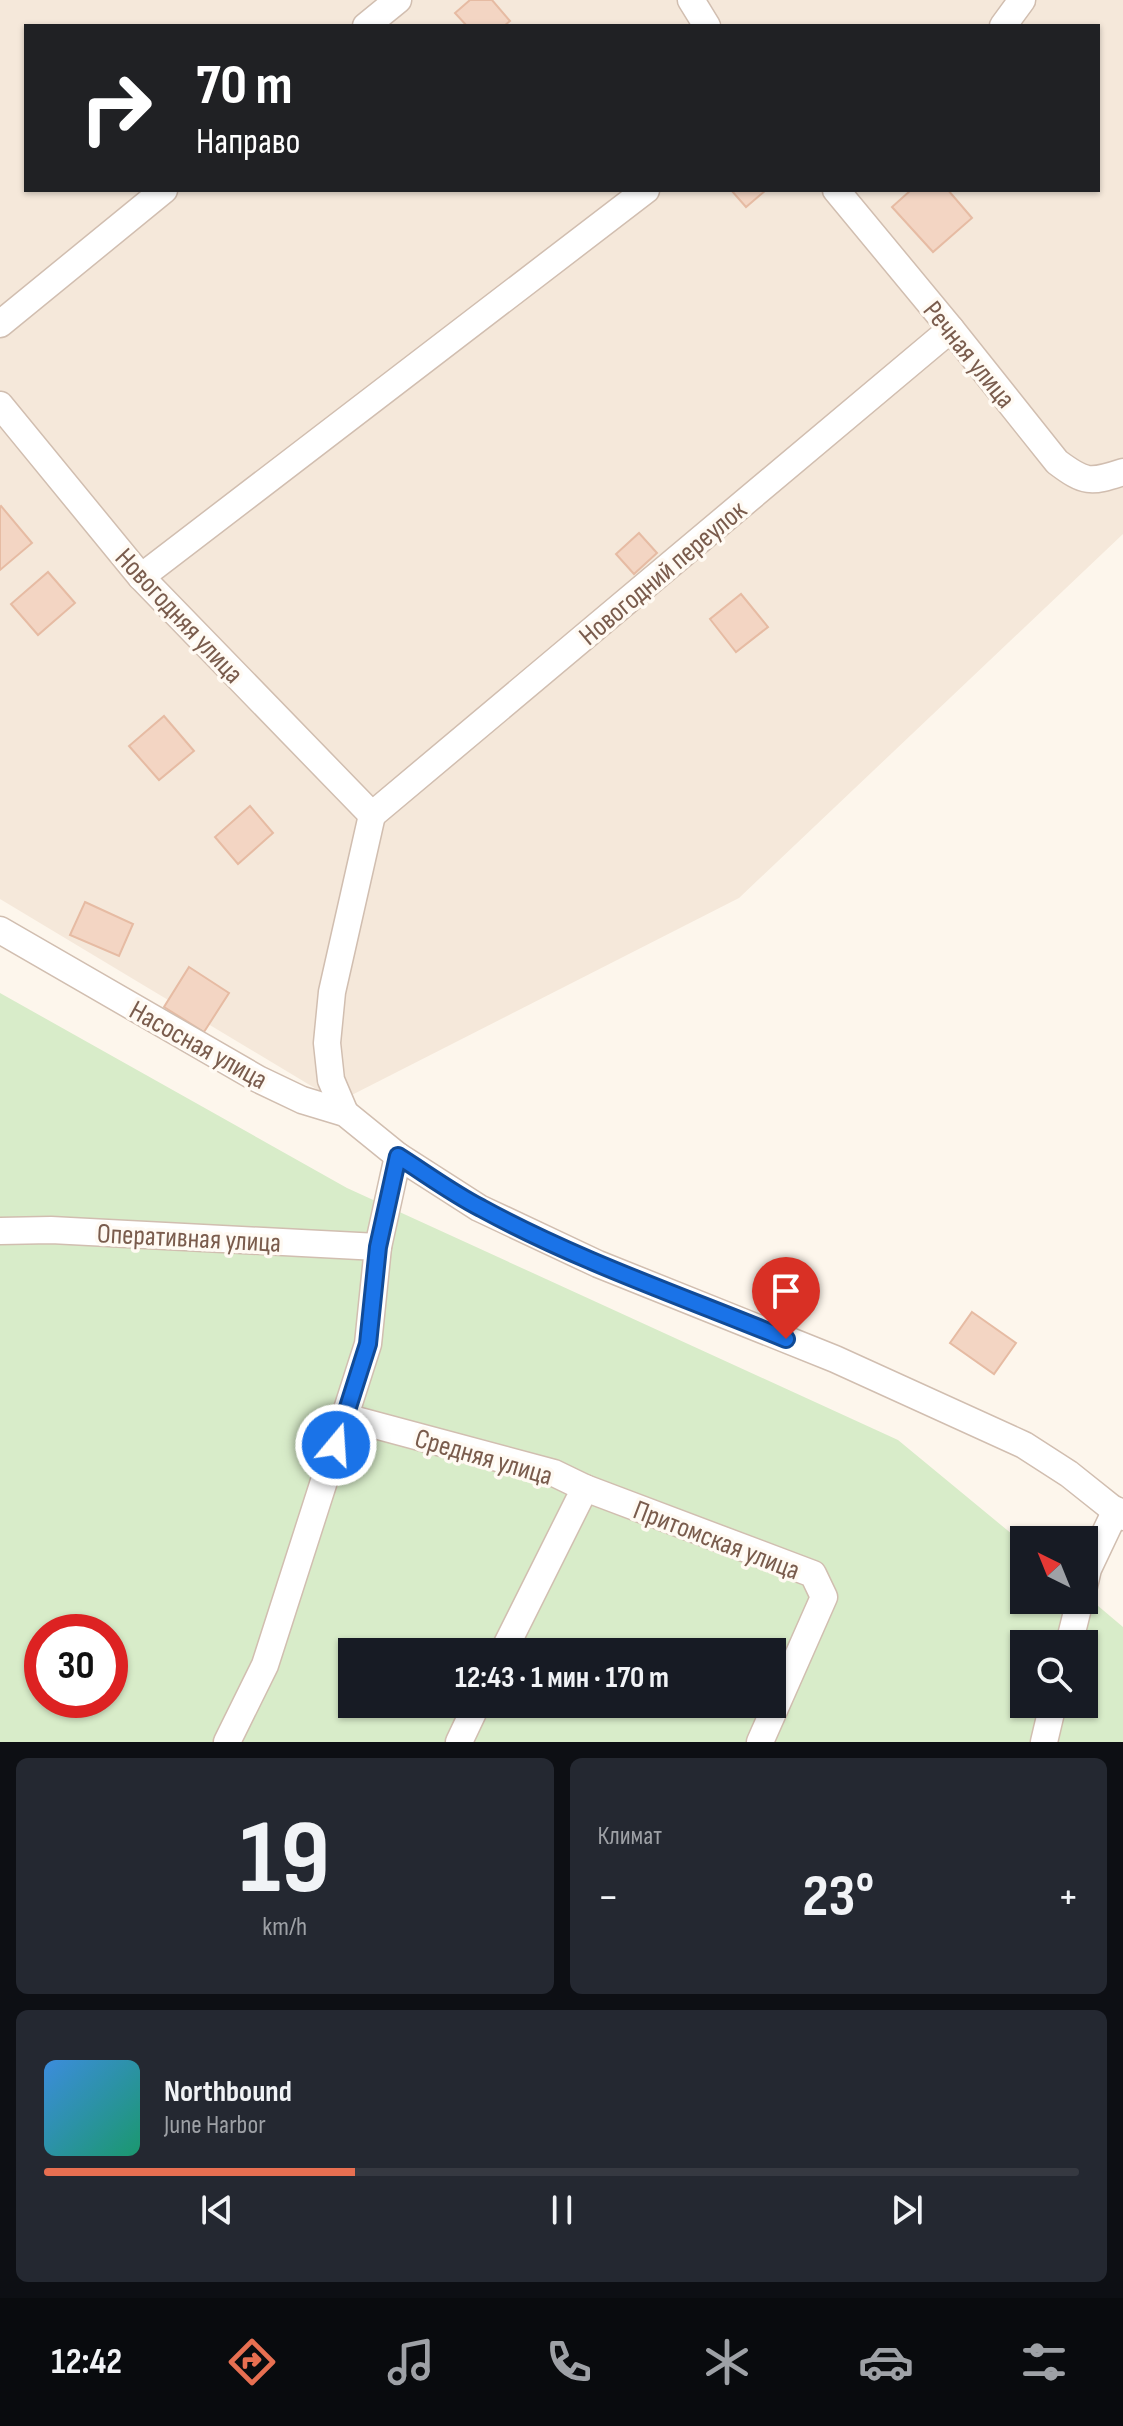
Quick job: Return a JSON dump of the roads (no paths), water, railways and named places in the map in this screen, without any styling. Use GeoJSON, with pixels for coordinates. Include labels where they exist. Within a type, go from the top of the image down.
{"type":"FeatureCollection","features":[{"type":"Feature","properties":{"kind":"street"},"geometry":{"type":"LineString","coordinates":[[368,24],[398,0]]}},
{"type":"Feature","properties":{"kind":"street"},"geometry":{"type":"LineString","coordinates":[[691,0],[706,24]]}},
{"type":"Feature","properties":{"kind":"street"},"geometry":{"type":"LineString","coordinates":[[1004,24],[1022,0]]}},
{"type":"Feature","properties":{"kind":"street"},"geometry":{"type":"LineString","coordinates":[[0,324],[162,192]]}},
{"type":"Feature","properties":{"kind":"street"},"geometry":{"type":"LineString","coordinates":[[141,577],[643,192]]}},
{"type":"Feature","properties":{"kind":"street","name":"Речная улица"},"geometry":{"type":"LineString","coordinates":[[850,195],[1057,462],[1078,478],[1099,480],[1123,472]]}},
{"type":"Feature","properties":{"kind":"street","name":"Новогодний переулок"},"geometry":{"type":"LineString","coordinates":[[372,815],[951,329]]}},
{"type":"Feature","properties":{"kind":"street","name":"Новогодняя улица"},"geometry":{"type":"LineString","coordinates":[[0,405],[141,577],[372,815]]}},
{"type":"Feature","properties":{"kind":"street"},"geometry":{"type":"LineString","coordinates":[[345,1113],[331,1080],[327,1043],[332,992],[372,815]]}},
{"type":"Feature","properties":{"kind":"street","name":"Насосная улица"},"geometry":{"type":"LineString","coordinates":[[0,930],[258,1079],[302,1100],[345,1113],[398,1156],[479,1208],[598,1264],[835,1359],[1024,1445],[1069,1474],[1120,1514]]}},
{"type":"Feature","properties":{"kind":"street"},"geometry":{"type":"LineString","coordinates":[[227,1742],[265,1665],[368,1344],[378,1247],[398,1156]]}},
{"type":"Feature","properties":{"kind":"street","name":"Оперативная улица"},"geometry":{"type":"LineString","coordinates":[[0,1231],[51,1230],[378,1247]]}},
{"type":"Feature","properties":{"kind":"street","name":"Средняя улица"},"geometry":{"type":"LineString","coordinates":[[345,1417],[554,1473],[585,1488],[510,1638]]}},
{"type":"Feature","properties":{"kind":"street","name":"Притомская улица"},"geometry":{"type":"LineString","coordinates":[[585,1488],[813,1574],[824,1597],[760,1742]]}},
{"type":"Feature","properties":{"kind":"street"},"geometry":{"type":"LineString","coordinates":[[1098,1552],[1120,1514]]}},
{"type":"Feature","properties":{"kind":"street"},"geometry":{"type":"LineString","coordinates":[[459,1742],[470,1718]]}},
{"type":"Feature","properties":{"kind":"street"},"geometry":{"type":"LineString","coordinates":[[1044,1742],[1050,1718]]}}]}
